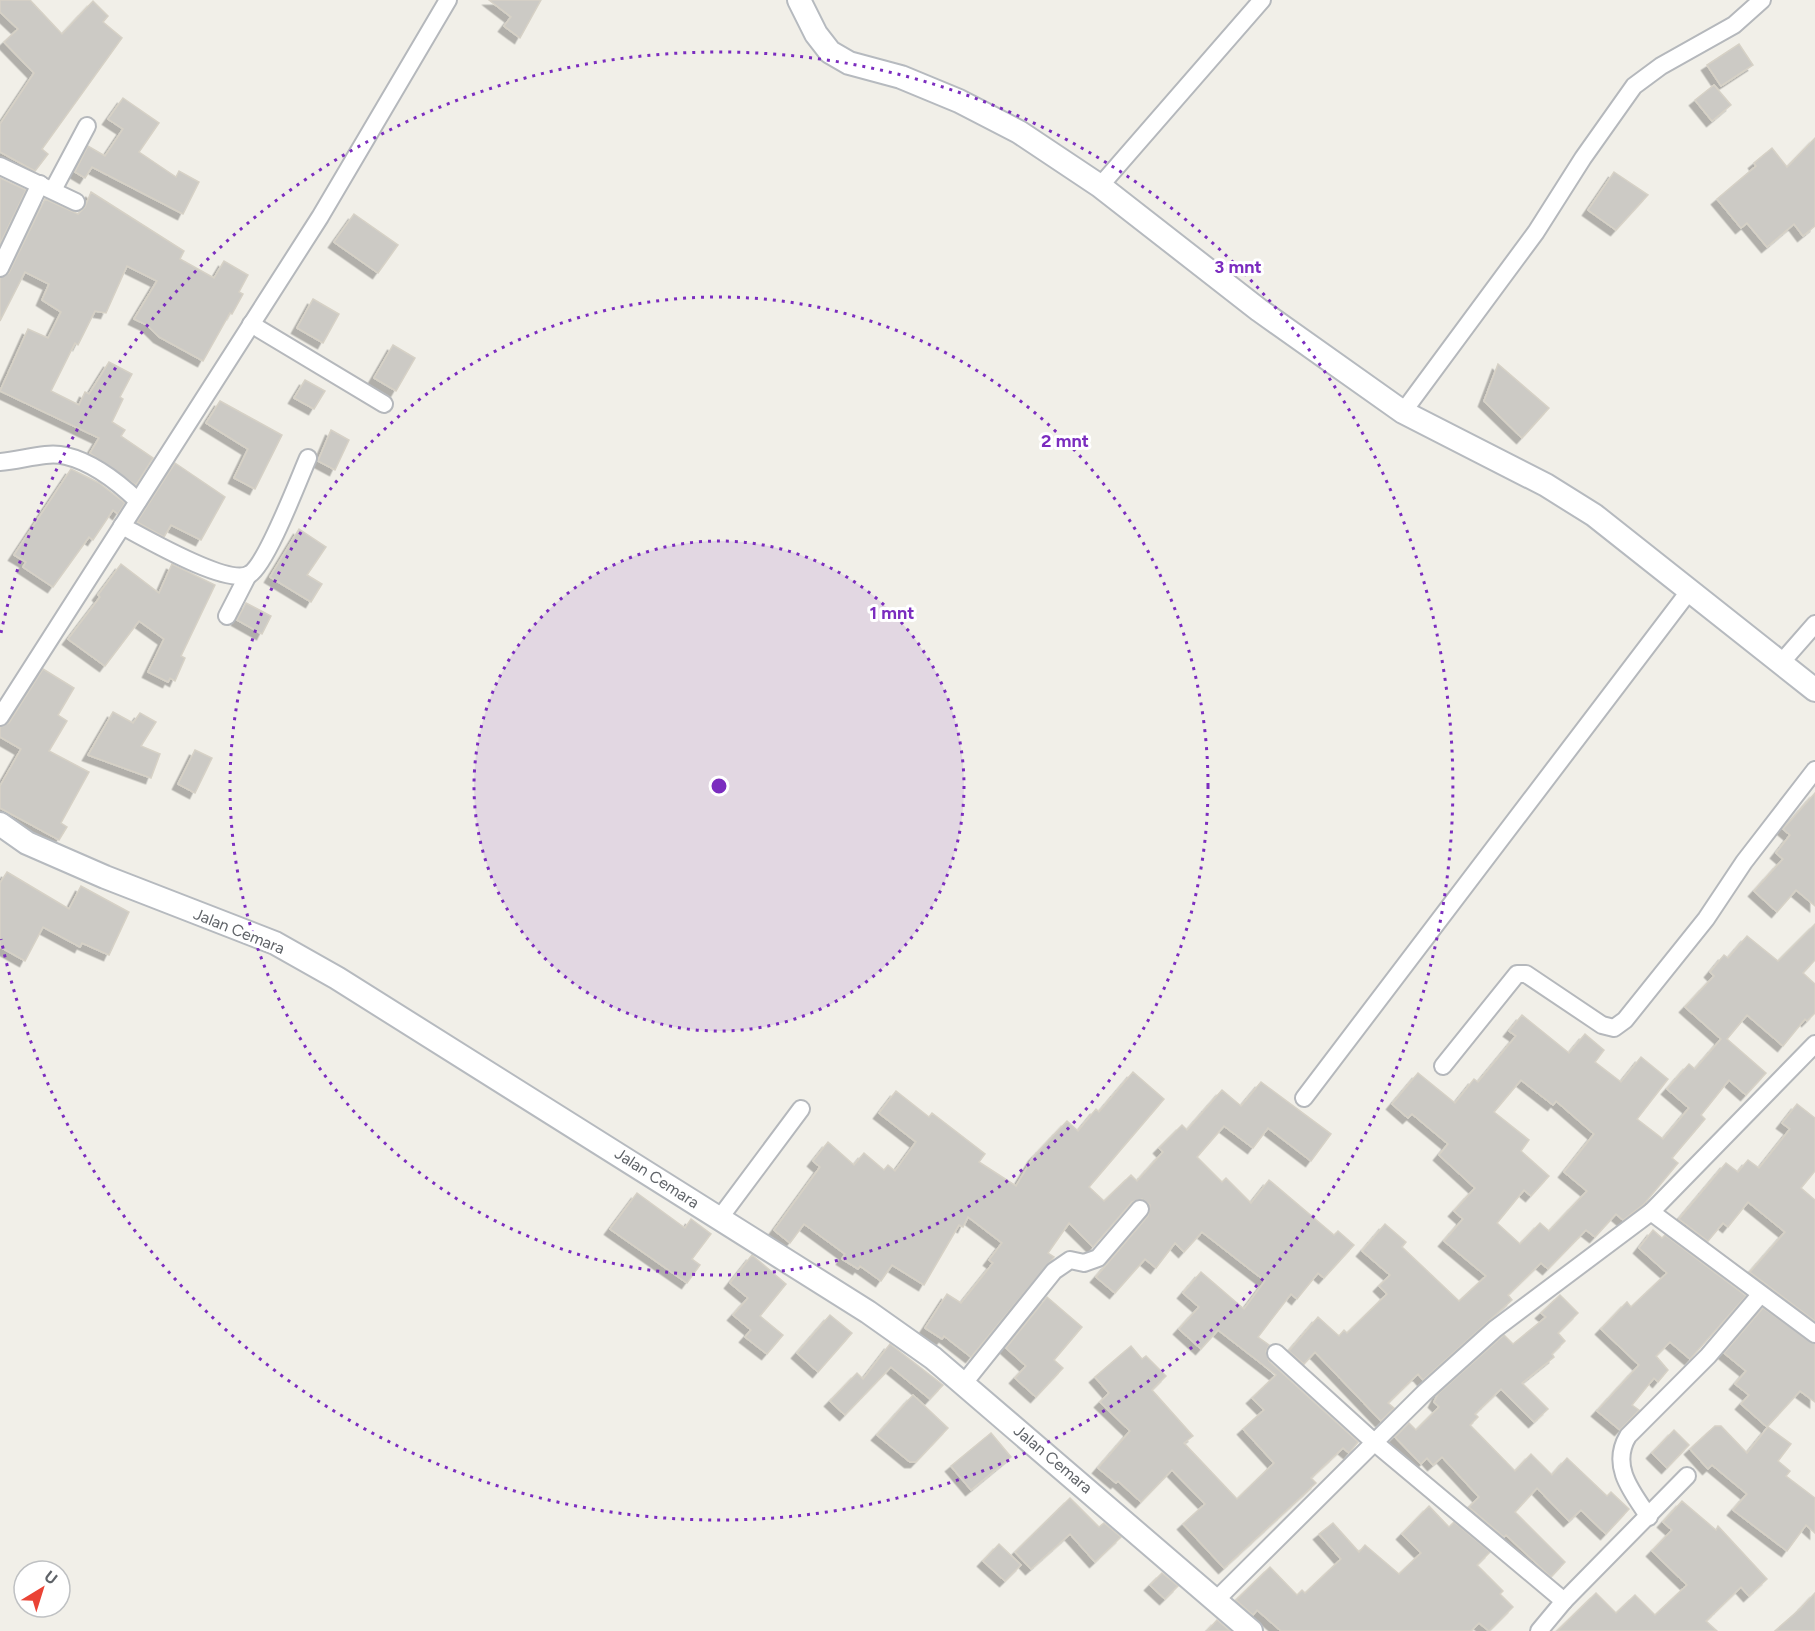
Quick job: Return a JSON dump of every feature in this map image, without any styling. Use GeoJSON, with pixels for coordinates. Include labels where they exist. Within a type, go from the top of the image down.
{"type":"FeatureCollection","features":[{"type":"Feature","properties":{"kind":"street"},"geometry":{"type":"LineString","coordinates":[[0,717],[359,155],[448,0]]}},
{"type":"Feature","properties":{"kind":"street"},"geometry":{"type":"LineString","coordinates":[[799,0],[816,34],[830,52],[849,63],[901,76],[958,101],[1019,132],[1100,186],[1259,310],[1403,411],[1546,485],[1594,515],[1815,690]]}},
{"type":"Feature","properties":{"kind":"street"},"geometry":{"type":"LineString","coordinates":[[1100,186],[1262,0]]}},
{"type":"Feature","properties":{"kind":"street"},"geometry":{"type":"LineString","coordinates":[[1403,411],[1536,232],[1583,158],[1634,86],[1661,66],[1734,25],[1762,0]]}},
{"type":"Feature","properties":{"kind":"street"},"geometry":{"type":"LineString","coordinates":[[0,267],[47,187],[87,126]]}},
{"type":"Feature","properties":{"kind":"street"},"geometry":{"type":"LineString","coordinates":[[0,166],[76,202]]}},
{"type":"Feature","properties":{"kind":"street"},"geometry":{"type":"LineString","coordinates":[[251,324],[384,404]]}},
{"type":"Feature","properties":{"kind":"street"},"geometry":{"type":"LineString","coordinates":[[0,462],[44,456],[66,456],[101,473],[138,501]]}},
{"type":"Feature","properties":{"kind":"street"},"geometry":{"type":"LineString","coordinates":[[227,616],[248,575],[264,555],[308,458]]}},
{"type":"Feature","properties":{"kind":"street"},"geometry":{"type":"LineString","coordinates":[[122,526],[216,571],[238,577],[248,575]]}},
{"type":"Feature","properties":{"kind":"street"},"geometry":{"type":"LineString","coordinates":[[1304,1098],[1690,591]]}},
{"type":"Feature","properties":{"kind":"street"},"geometry":{"type":"LineString","coordinates":[[1780,664],[1815,624]]}},
{"type":"Feature","properties":{"kind":"street"},"geometry":{"type":"LineString","coordinates":[[1443,1066],[1517,974],[1526,974],[1602,1025],[1614,1028],[1625,1020],[1706,919],[1744,862],[1815,770]]}},
{"type":"Feature","properties":{"kind":"street","name":"Jalan Cemara"},"geometry":{"type":"LineString","coordinates":[[0,824],[27,843],[123,885],[229,923],[275,943],[337,978],[868,1312],[964,1383],[1251,1631]]}},
{"type":"Feature","properties":{"kind":"street"},"geometry":{"type":"LineString","coordinates":[[1216,1599],[1374,1442],[1495,1329],[1651,1212],[1815,1044]]}},
{"type":"Feature","properties":{"kind":"street"},"geometry":{"type":"LineString","coordinates":[[719,1219],[801,1109]]}},
{"type":"Feature","properties":{"kind":"street"},"geometry":{"type":"LineString","coordinates":[[964,1383],[1054,1270],[1070,1260],[1084,1263],[1098,1258],[1140,1209]]}},
{"type":"Feature","properties":{"kind":"street"},"geometry":{"type":"LineString","coordinates":[[1651,1212],[1815,1334]]}},
{"type":"Feature","properties":{"kind":"street"},"geometry":{"type":"LineString","coordinates":[[1649,1517],[1627,1485],[1620,1460],[1622,1446],[1628,1436],[1708,1356],[1760,1295]]}},
{"type":"Feature","properties":{"kind":"street"},"geometry":{"type":"LineString","coordinates":[[1276,1353],[1374,1442],[1564,1601]]}},
{"type":"Feature","properties":{"kind":"street"},"geometry":{"type":"LineString","coordinates":[[1539,1631],[1564,1601],[1687,1476]]}},
{"type":"Feature","properties":{"kind":"building"},"geometry":{"type":"Polygon","coordinates":[[[0,0],[30,0],[62,34],[93,1],[108,16],[103,22],[122,38],[42,149],[48,154],[35,171],[0,152],[0,124],[34,73],[4,42],[18,29],[0,12],[0,0]]]}},
{"type":"Feature","properties":{"kind":"building"},"geometry":{"type":"Polygon","coordinates":[[[489,0],[541,0],[520,38],[504,26],[511,17],[489,0]]]}},
{"type":"Feature","properties":{"kind":"building"},"geometry":{"type":"Polygon","coordinates":[[[1739,44],[1753,65],[1721,86],[1707,65],[1739,44]]]}},
{"type":"Feature","properties":{"kind":"building"},"geometry":{"type":"Polygon","coordinates":[[[1714,85],[1731,105],[1712,121],[1695,100],[1714,85]]]}},
{"type":"Feature","properties":{"kind":"building"},"geometry":{"type":"Polygon","coordinates":[[[123,98],[159,123],[139,152],[176,177],[179,171],[199,182],[183,214],[92,167],[85,178],[75,172],[88,146],[105,156],[123,129],[108,119],[123,98]]]}},
{"type":"Feature","properties":{"kind":"building"},"geometry":{"type":"Polygon","coordinates":[[[1815,138],[1815,226],[1803,236],[1794,224],[1767,247],[1747,223],[1741,228],[1717,199],[1756,166],[1754,163],[1772,148],[1787,167],[1815,138]]]}},
{"type":"Feature","properties":{"kind":"building"},"geometry":{"type":"Polygon","coordinates":[[[1614,172],[1648,195],[1616,230],[1588,210],[1614,172]]]}},
{"type":"Feature","properties":{"kind":"building"},"geometry":{"type":"Polygon","coordinates":[[[0,178],[26,190],[0,244],[0,178]]]}},
{"type":"Feature","properties":{"kind":"building"},"geometry":{"type":"Polygon","coordinates":[[[91,192],[184,251],[180,259],[214,278],[224,261],[248,275],[239,292],[243,294],[203,361],[159,337],[147,325],[134,319],[157,281],[127,266],[106,313],[95,311],[78,345],[75,343],[51,391],[79,405],[85,392],[89,394],[109,362],[132,374],[120,397],[123,399],[112,422],[125,430],[121,436],[153,458],[136,485],[90,453],[99,438],[0,391],[28,329],[48,338],[61,312],[42,300],[49,284],[25,272],[0,321],[0,278],[9,273],[45,199],[78,214],[85,207],[91,192]]]}},
{"type":"Feature","properties":{"kind":"building"},"geometry":{"type":"Polygon","coordinates":[[[354,214],[398,245],[378,273],[334,242],[354,214]]]}},
{"type":"Feature","properties":{"kind":"building"},"geometry":{"type":"Polygon","coordinates":[[[313,299],[339,314],[323,343],[297,328],[313,299]]]}},
{"type":"Feature","properties":{"kind":"building"},"geometry":{"type":"Polygon","coordinates":[[[393,345],[415,358],[396,391],[374,378],[393,345]]]}},
{"type":"Feature","properties":{"kind":"building"},"geometry":{"type":"Polygon","coordinates":[[[1498,364],[1549,408],[1522,438],[1484,401],[1498,364]]]}},
{"type":"Feature","properties":{"kind":"building"},"geometry":{"type":"Polygon","coordinates":[[[305,380],[325,391],[314,409],[294,398],[305,380]]]}},
{"type":"Feature","properties":{"kind":"building"},"geometry":{"type":"Polygon","coordinates":[[[220,401],[282,435],[255,489],[234,478],[248,449],[206,423],[220,401]]]}},
{"type":"Feature","properties":{"kind":"building"},"geometry":{"type":"Polygon","coordinates":[[[331,430],[349,440],[335,470],[318,461],[331,430]]]}},
{"type":"Feature","properties":{"kind":"building"},"geometry":{"type":"Polygon","coordinates":[[[175,463],[225,497],[201,540],[171,525],[164,537],[137,522],[175,463]]]}},
{"type":"Feature","properties":{"kind":"building"},"geometry":{"type":"Polygon","coordinates":[[[71,469],[99,483],[125,503],[118,514],[113,510],[93,540],[89,537],[53,587],[23,567],[26,562],[14,555],[71,469]]]}},
{"type":"Feature","properties":{"kind":"building"},"geometry":{"type":"Polygon","coordinates":[[[299,529],[326,547],[307,575],[322,584],[311,602],[270,577],[299,529]]]}},
{"type":"Feature","properties":{"kind":"building"},"geometry":{"type":"Polygon","coordinates":[[[121,564],[159,593],[172,564],[215,585],[181,656],[185,658],[175,681],[170,678],[168,682],[148,672],[164,639],[139,621],[105,666],[68,639],[100,597],[98,595],[121,564]]]}},
{"type":"Feature","properties":{"kind":"building"},"geometry":{"type":"Polygon","coordinates":[[[246,603],[271,616],[262,634],[237,620],[246,603]]]}},
{"type":"Feature","properties":{"kind":"building"},"geometry":{"type":"Polygon","coordinates":[[[43,669],[74,688],[58,715],[67,721],[49,751],[89,772],[61,823],[67,827],[59,840],[0,808],[0,786],[21,749],[0,737],[0,727],[9,723],[43,669]]]}},
{"type":"Feature","properties":{"kind":"building"},"geometry":{"type":"Polygon","coordinates":[[[113,712],[133,723],[140,713],[156,722],[141,746],[160,754],[151,778],[88,755],[113,712]]]}},
{"type":"Feature","properties":{"kind":"building"},"geometry":{"type":"Polygon","coordinates":[[[195,750],[212,758],[195,793],[178,784],[195,750]]]}},
{"type":"Feature","properties":{"kind":"building"},"geometry":{"type":"Polygon","coordinates":[[[1815,793],[1815,906],[1796,890],[1777,912],[1754,891],[1783,859],[1776,853],[1790,835],[1783,829],[1815,793]]]}},
{"type":"Feature","properties":{"kind":"building"},"geometry":{"type":"Polygon","coordinates":[[[7,872],[69,909],[81,886],[129,912],[109,955],[82,943],[80,947],[43,927],[25,961],[0,947],[0,883],[7,872]]]}},
{"type":"Feature","properties":{"kind":"building"},"geometry":{"type":"Polygon","coordinates":[[[1815,924],[1815,960],[1803,973],[1815,984],[1815,1013],[1807,1021],[1805,1019],[1783,1046],[1747,1015],[1727,1039],[1766,1073],[1746,1095],[1729,1080],[1701,1115],[1705,1119],[1672,1158],[1678,1163],[1644,1204],[1623,1220],[1616,1214],[1595,1237],[1586,1230],[1548,1269],[1541,1263],[1508,1295],[1512,1300],[1423,1380],[1418,1374],[1388,1403],[1394,1408],[1381,1421],[1315,1352],[1304,1364],[1289,1351],[1318,1317],[1339,1336],[1344,1330],[1347,1333],[1387,1294],[1379,1286],[1390,1275],[1362,1251],[1385,1224],[1406,1242],[1402,1247],[1459,1301],[1486,1276],[1444,1241],[1463,1219],[1454,1211],[1475,1188],[1439,1155],[1448,1144],[1412,1114],[1408,1118],[1392,1104],[1418,1073],[1455,1103],[1474,1079],[1478,1082],[1516,1036],[1509,1031],[1522,1015],[1569,1053],[1585,1034],[1604,1050],[1595,1062],[1621,1082],[1641,1057],[1668,1079],[1637,1119],[1663,1139],[1689,1108],[1667,1089],[1689,1064],[1695,1069],[1721,1039],[1685,1007],[1714,976],[1710,972],[1724,955],[1728,958],[1747,936],[1778,961],[1815,924]],[[1521,1080],[1494,1112],[1529,1140],[1521,1151],[1549,1176],[1531,1196],[1524,1190],[1497,1223],[1520,1244],[1540,1223],[1549,1231],[1587,1191],[1564,1172],[1594,1134],[1556,1101],[1553,1105],[1521,1080]]]}},
{"type":"Feature","properties":{"kind":"building"},"geometry":{"type":"Polygon","coordinates":[[[1133,1072],[1164,1099],[1089,1187],[1104,1201],[1131,1175],[1137,1181],[1163,1152],[1159,1148],[1182,1125],[1187,1130],[1222,1090],[1241,1106],[1261,1082],[1331,1134],[1311,1161],[1268,1128],[1253,1148],[1224,1126],[1197,1157],[1222,1182],[1226,1178],[1251,1203],[1269,1180],[1334,1235],[1338,1231],[1354,1245],[1324,1278],[1318,1273],[1297,1299],[1291,1294],[1258,1337],[1269,1345],[1266,1351],[1269,1361],[1358,1442],[1349,1453],[1343,1448],[1311,1478],[1316,1483],[1224,1568],[1183,1524],[1205,1504],[1172,1470],[1141,1502],[1118,1481],[1116,1483],[1098,1468],[1130,1431],[1100,1402],[1109,1393],[1095,1377],[1131,1346],[1142,1359],[1146,1356],[1166,1376],[1152,1390],[1193,1436],[1184,1443],[1237,1499],[1274,1463],[1243,1429],[1264,1410],[1252,1398],[1276,1375],[1218,1330],[1201,1349],[1179,1329],[1199,1307],[1183,1293],[1201,1272],[1244,1309],[1265,1281],[1202,1232],[1184,1252],[1175,1243],[1156,1268],[1145,1259],[1115,1293],[1096,1277],[1148,1216],[1150,1205],[1142,1199],[1132,1202],[1093,1247],[1069,1223],[1048,1253],[1054,1257],[971,1357],[944,1336],[942,1339],[925,1328],[947,1294],[961,1303],[993,1263],[989,1260],[1002,1243],[968,1217],[963,1227],[959,1225],[924,1285],[892,1265],[881,1281],[860,1266],[858,1269],[842,1259],[845,1254],[804,1224],[790,1243],[774,1230],[820,1167],[813,1161],[828,1142],[854,1165],[864,1153],[884,1170],[888,1165],[895,1171],[916,1142],[879,1113],[896,1091],[929,1117],[932,1113],[985,1154],[979,1162],[1016,1186],[1034,1156],[1067,1121],[1078,1131],[1096,1109],[1099,1112],[1133,1072]]]}},
{"type":"Feature","properties":{"kind":"building"},"geometry":{"type":"Polygon","coordinates":[[[1797,1104],[1815,1118],[1815,1171],[1801,1188],[1815,1200],[1815,1321],[1750,1272],[1785,1232],[1748,1202],[1728,1227],[1723,1223],[1708,1241],[1679,1219],[1726,1163],[1738,1172],[1748,1160],[1759,1168],[1790,1129],[1782,1123],[1797,1104]]]}},
{"type":"Feature","properties":{"kind":"building"},"geometry":{"type":"Polygon","coordinates":[[[637,1193],[685,1228],[691,1219],[711,1234],[692,1259],[700,1265],[687,1283],[610,1229],[637,1193]]]}},
{"type":"Feature","properties":{"kind":"building"},"geometry":{"type":"Polygon","coordinates":[[[1653,1230],[1662,1238],[1665,1235],[1746,1296],[1690,1359],[1670,1342],[1656,1356],[1668,1370],[1658,1382],[1654,1378],[1632,1405],[1639,1410],[1620,1430],[1597,1411],[1639,1365],[1601,1329],[1627,1302],[1631,1307],[1667,1273],[1639,1248],[1653,1230]]]}},
{"type":"Feature","properties":{"kind":"building"},"geometry":{"type":"Polygon","coordinates":[[[752,1255],[786,1284],[760,1316],[783,1335],[767,1354],[745,1337],[751,1330],[733,1315],[748,1298],[730,1283],[752,1255]]]}},
{"type":"Feature","properties":{"kind":"building"},"geometry":{"type":"Polygon","coordinates":[[[1560,1295],[1578,1313],[1558,1333],[1565,1341],[1552,1354],[1554,1357],[1522,1383],[1548,1409],[1534,1422],[1501,1389],[1475,1414],[1478,1417],[1470,1425],[1515,1471],[1531,1454],[1552,1475],[1567,1458],[1607,1496],[1611,1492],[1629,1509],[1606,1534],[1581,1510],[1569,1521],[1537,1488],[1515,1512],[1565,1562],[1551,1577],[1506,1535],[1504,1537],[1469,1507],[1479,1497],[1442,1457],[1433,1465],[1427,1458],[1421,1464],[1395,1437],[1409,1423],[1416,1430],[1439,1407],[1434,1402],[1438,1394],[1504,1335],[1513,1344],[1546,1317],[1541,1313],[1560,1295]]]}},
{"type":"Feature","properties":{"kind":"building"},"geometry":{"type":"Polygon","coordinates":[[[1047,1297],[1082,1327],[1054,1360],[1063,1368],[1036,1397],[1015,1378],[1026,1366],[1006,1348],[1047,1297]]]}},
{"type":"Feature","properties":{"kind":"building"},"geometry":{"type":"Polygon","coordinates":[[[1763,1308],[1815,1344],[1815,1402],[1800,1391],[1767,1427],[1741,1404],[1749,1395],[1735,1384],[1746,1371],[1724,1353],[1763,1308]]]}},
{"type":"Feature","properties":{"kind":"building"},"geometry":{"type":"Polygon","coordinates":[[[830,1315],[852,1333],[818,1372],[797,1353],[830,1315]]]}},
{"type":"Feature","properties":{"kind":"building"},"geometry":{"type":"Polygon","coordinates":[[[890,1344],[943,1385],[930,1399],[891,1367],[845,1415],[830,1401],[857,1373],[863,1379],[890,1344]]]}},
{"type":"Feature","properties":{"kind":"building"},"geometry":{"type":"Polygon","coordinates":[[[913,1395],[948,1428],[916,1462],[910,1462],[877,1435],[913,1395]]]}},
{"type":"Feature","properties":{"kind":"building"},"geometry":{"type":"Polygon","coordinates":[[[1715,1426],[1721,1426],[1747,1453],[1768,1427],[1791,1444],[1778,1461],[1790,1471],[1786,1476],[1815,1498],[1815,1533],[1806,1525],[1787,1551],[1733,1510],[1747,1494],[1712,1465],[1708,1469],[1690,1449],[1715,1426]]]}},
{"type":"Feature","properties":{"kind":"building"},"geometry":{"type":"Polygon","coordinates":[[[1674,1430],[1689,1445],[1667,1468],[1652,1453],[1674,1430]]]}},
{"type":"Feature","properties":{"kind":"building"},"geometry":{"type":"Polygon","coordinates":[[[991,1433],[1011,1457],[971,1490],[951,1466],[991,1433]]]}},
{"type":"Feature","properties":{"kind":"building"},"geometry":{"type":"Polygon","coordinates":[[[1070,1498],[1099,1527],[1104,1523],[1121,1537],[1095,1562],[1070,1534],[1031,1569],[1015,1552],[1070,1498]]]}},
{"type":"Feature","properties":{"kind":"building"},"geometry":{"type":"Polygon","coordinates":[[[1682,1501],[1716,1530],[1718,1526],[1767,1579],[1749,1596],[1741,1587],[1706,1621],[1717,1631],[1557,1631],[1596,1593],[1616,1613],[1635,1595],[1655,1615],[1687,1585],[1652,1551],[1672,1530],[1663,1522],[1682,1501]]]}},
{"type":"Feature","properties":{"kind":"building"},"geometry":{"type":"Polygon","coordinates":[[[1429,1506],[1449,1527],[1454,1522],[1490,1552],[1477,1565],[1503,1591],[1500,1594],[1513,1607],[1489,1631],[1479,1623],[1471,1631],[1281,1631],[1257,1610],[1253,1615],[1236,1600],[1270,1567],[1297,1595],[1302,1590],[1305,1593],[1341,1559],[1319,1534],[1333,1523],[1359,1552],[1365,1545],[1399,1574],[1421,1553],[1402,1534],[1429,1506]]]}},
{"type":"Feature","properties":{"kind":"building"},"geometry":{"type":"Polygon","coordinates":[[[999,1544],[1021,1565],[1005,1581],[983,1561],[999,1544]]]}},
{"type":"Feature","properties":{"kind":"building"},"geometry":{"type":"Polygon","coordinates":[[[1162,1573],[1178,1586],[1165,1599],[1150,1585],[1162,1573]]]}},
{"type":"Feature","properties":{"kind":"building"},"geometry":{"type":"Polygon","coordinates":[[[1815,1593],[1815,1631],[1775,1631],[1800,1609],[1815,1593]]]}},
{"type":"Feature","properties":{"kind":"building"},"geometry":{"type":"Polygon","coordinates":[[[1217,1620],[1230,1631],[1207,1631],[1217,1620]]]}}]}
